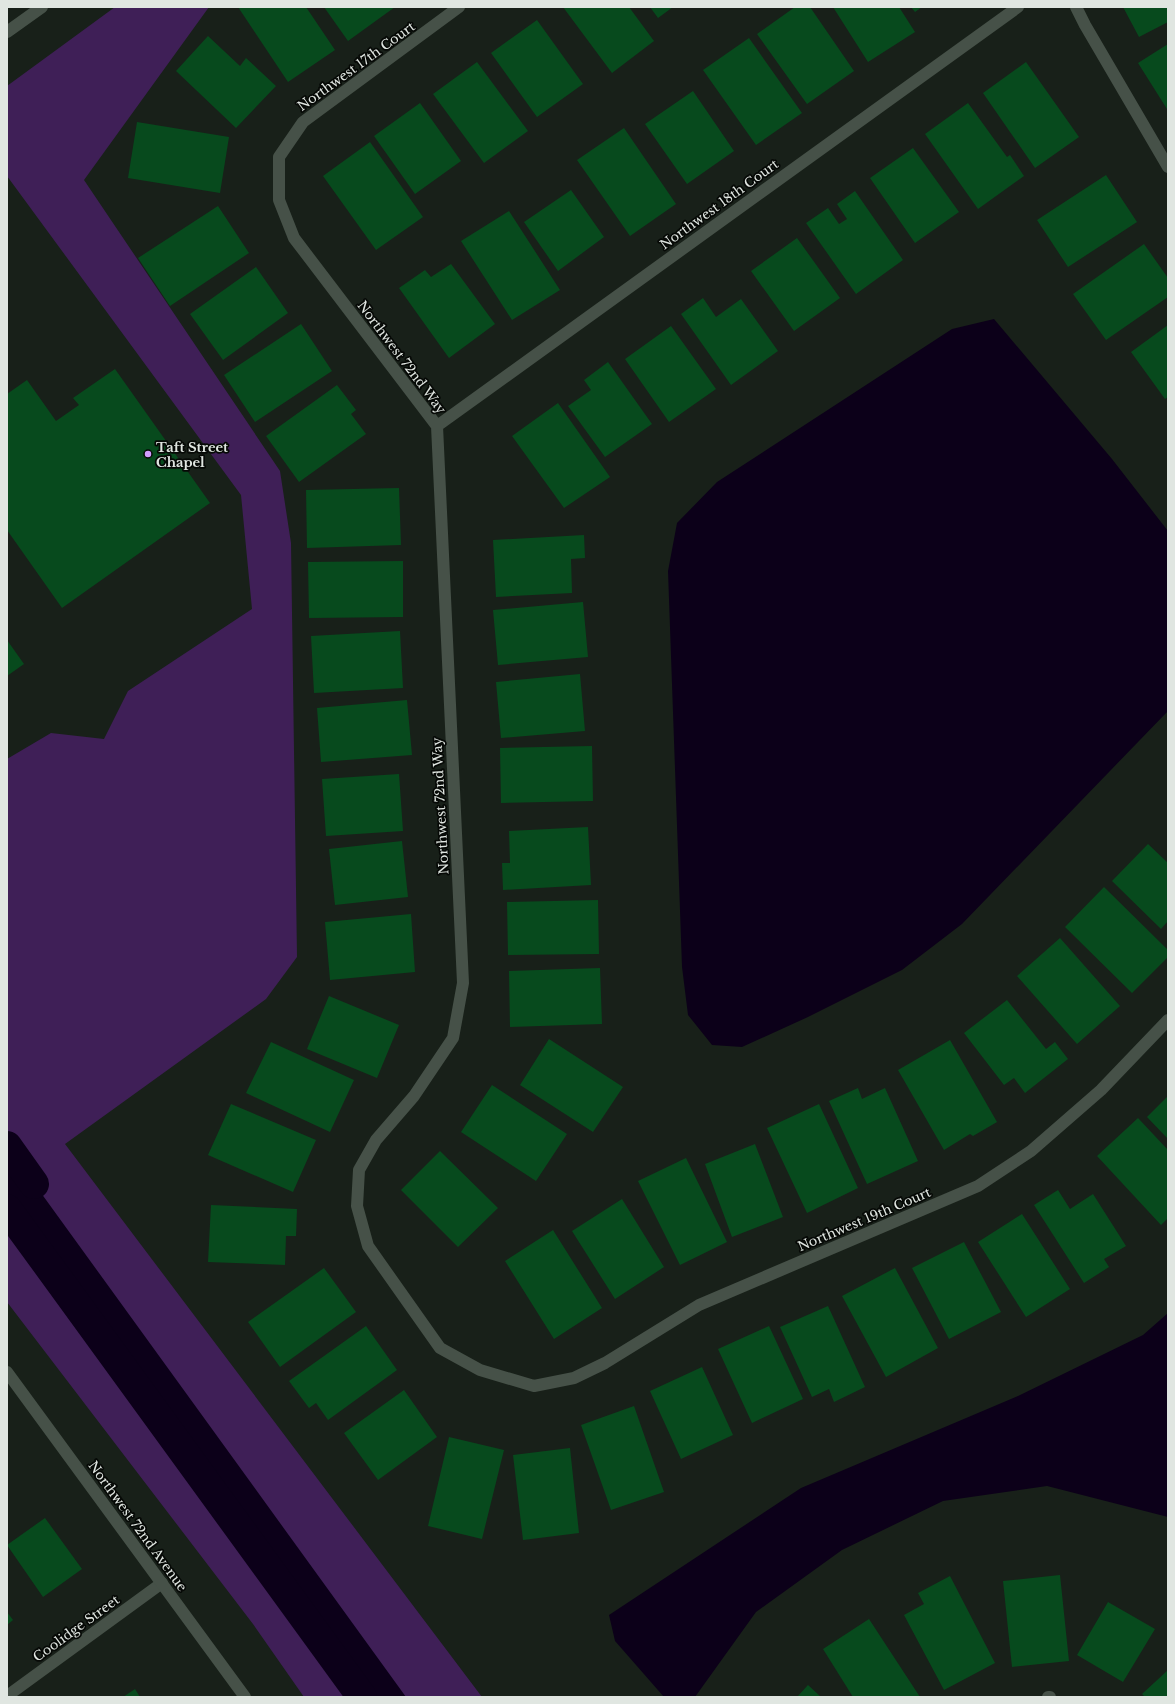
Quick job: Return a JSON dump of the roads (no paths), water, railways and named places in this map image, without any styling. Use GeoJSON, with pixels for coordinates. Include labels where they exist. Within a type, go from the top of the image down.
{"type":"FeatureCollection","features":[{"type":"Feature","properties":{"kind":"street"},"geometry":{"type":"LineString","coordinates":[[7,32],[42,7]]}},
{"type":"Feature","properties":{"kind":"street","name":"Northwest 17th Court"},"geometry":{"type":"LineString","coordinates":[[278,158],[303,122],[459,7]]}},
{"type":"Feature","properties":{"kind":"street","name":"Northwest 18th Court"},"geometry":{"type":"LineString","coordinates":[[437,426],[1018,7]]}},
{"type":"Feature","properties":{"kind":"street"},"geometry":{"type":"LineString","coordinates":[[1076,7],[1088,32],[1168,167]]}},
{"type":"Feature","properties":{"kind":"street","name":"Northwest 72nd Way"},"geometry":{"type":"LineString","coordinates":[[278,158],[279,200],[294,238],[437,426],[463,983],[453,1038],[414,1096],[376,1140],[360,1170],[357,1206],[368,1246],[440,1348],[480,1370],[534,1386]]}},
{"type":"Feature","properties":{"kind":"street","name":"Northwest 19th Court"},"geometry":{"type":"LineString","coordinates":[[534,1386],[574,1378],[604,1363],[699,1305],[978,1186],[1031,1152],[1101,1090],[1168,1020]]}},
{"type":"Feature","properties":{"kind":"street","name":"Northwest 72nd Avenue"},"geometry":{"type":"LineString","coordinates":[[7,1372],[245,1697]]}},
{"type":"Feature","properties":{"kind":"street","name":"Coolidge Street"},"geometry":{"type":"LineString","coordinates":[[7,1696],[162,1583]]}},
{"type":"Feature","properties":{"kind":"waterway"},"geometry":{"type":"LineString","coordinates":[[7,1146],[34,1184]]}},
{"type":"Feature","properties":{"kind":"waterway"},"geometry":{"type":"LineString","coordinates":[[7,1209],[362,1697]]}},
{"type":"Feature","properties":{"kind":"place","name":"Taft Street Chapel"},"geometry":{"type":"Point","coordinates":[148,454]}}]}
